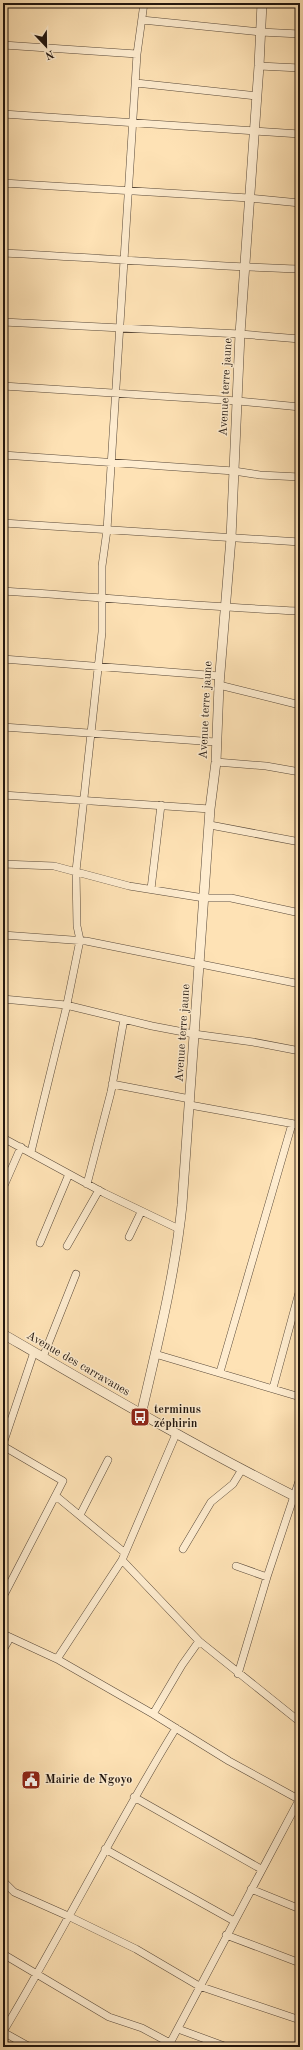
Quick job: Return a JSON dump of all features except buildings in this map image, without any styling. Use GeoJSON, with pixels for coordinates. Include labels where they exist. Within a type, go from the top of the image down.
{"type":"FeatureCollection","features":[{"type":"Feature","properties":{"kind":"street"},"geometry":{"type":"LineString","coordinates":[[31,1152],[80,940],[77,926],[76,871],[102,632],[102,566],[107,530],[137,54],[144,3]]}},
{"type":"Feature","properties":{"kind":"street","name":"Avenue terre jaune"},"geometry":{"type":"LineString","coordinates":[[141,1415],[155,1354],[179,1229],[190,1102],[210,809],[216,762],[219,680],[231,538],[240,334],[262,3]]}},
{"type":"Feature","properties":{"kind":"street"},"geometry":{"type":"LineString","coordinates":[[142,20],[260,32],[300,34]]}},
{"type":"Feature","properties":{"kind":"street"},"geometry":{"type":"LineString","coordinates":[[3,45],[137,54]]}},
{"type":"Feature","properties":{"kind":"street"},"geometry":{"type":"LineString","coordinates":[[259,66],[300,68]]}},
{"type":"Feature","properties":{"kind":"street"},"geometry":{"type":"LineString","coordinates":[[136,83],[257,96]]}},
{"type":"Feature","properties":{"kind":"street"},"geometry":{"type":"LineString","coordinates":[[3,114],[300,134]]}},
{"type":"Feature","properties":{"kind":"street"},"geometry":{"type":"LineString","coordinates":[[3,205],[3,183],[249,198],[300,203]]}},
{"type":"Feature","properties":{"kind":"street"},"geometry":{"type":"LineString","coordinates":[[3,253],[300,269]]}},
{"type":"Feature","properties":{"kind":"street"},"geometry":{"type":"LineString","coordinates":[[3,322],[240,334],[300,339]]}},
{"type":"Feature","properties":{"kind":"street"},"geometry":{"type":"LineString","coordinates":[[3,386],[116,395],[238,401],[300,407]]}},
{"type":"Feature","properties":{"kind":"street"},"geometry":{"type":"LineString","coordinates":[[3,456],[234,471],[260,475],[300,477]]}},
{"type":"Feature","properties":{"kind":"street"},"geometry":{"type":"LineString","coordinates":[[3,523],[300,542]]}},
{"type":"Feature","properties":{"kind":"street"},"geometry":{"type":"LineString","coordinates":[[3,591],[103,597],[225,608],[300,611]]}},
{"type":"Feature","properties":{"kind":"street"},"geometry":{"type":"LineString","coordinates":[[3,659],[219,680],[300,705]]}},
{"type":"Feature","properties":{"kind":"street"},"geometry":{"type":"LineString","coordinates":[[3,727],[216,742]]}},
{"type":"Feature","properties":{"kind":"street"},"geometry":{"type":"LineString","coordinates":[[216,762],[300,772]]}},
{"type":"Feature","properties":{"kind":"street"},"geometry":{"type":"LineString","coordinates":[[3,795],[84,799],[210,809]]}},
{"type":"Feature","properties":{"kind":"street"},"geometry":{"type":"LineString","coordinates":[[151,889],[161,805]]}},
{"type":"Feature","properties":{"kind":"street"},"geometry":{"type":"LineString","coordinates":[[210,825],[300,842]]}},
{"type":"Feature","properties":{"kind":"street"},"geometry":{"type":"LineString","coordinates":[[3,864],[54,866],[129,886],[204,898],[231,898],[300,913]]}},
{"type":"Feature","properties":{"kind":"street"},"geometry":{"type":"LineString","coordinates":[[3,935],[80,940],[300,984]]}},
{"type":"Feature","properties":{"kind":"street"},"geometry":{"type":"LineString","coordinates":[[3,999],[66,1005],[152,1026],[194,1034],[253,1042],[300,1052]]}},
{"type":"Feature","properties":{"kind":"street"},"geometry":{"type":"LineString","coordinates":[[87,1184],[112,1084],[124,1019]]}},
{"type":"Feature","properties":{"kind":"street"},"geometry":{"type":"LineString","coordinates":[[112,1084],[300,1125]]}},
{"type":"Feature","properties":{"kind":"street"},"geometry":{"type":"LineString","coordinates":[[220,1372],[292,1124]]}},
{"type":"Feature","properties":{"kind":"street"},"geometry":{"type":"LineString","coordinates":[[3,1138],[141,1212],[179,1229]]}},
{"type":"Feature","properties":{"kind":"street"},"geometry":{"type":"LineString","coordinates":[[3,1188],[22,1147]]}},
{"type":"Feature","properties":{"kind":"street"},"geometry":{"type":"LineString","coordinates":[[40,1243],[68,1174]]}},
{"type":"Feature","properties":{"kind":"street"},"geometry":{"type":"LineString","coordinates":[[67,1246],[99,1190]]}},
{"type":"Feature","properties":{"kind":"street"},"geometry":{"type":"LineString","coordinates":[[129,1237],[141,1212]]}},
{"type":"Feature","properties":{"kind":"street"},"geometry":{"type":"LineString","coordinates":[[3,1596],[62,1484],[60,1479],[3,1445],[39,1355],[76,1274]]}},
{"type":"Feature","properties":{"kind":"street"},"geometry":{"type":"LineString","coordinates":[[273,1388],[300,1290]]}},
{"type":"Feature","properties":{"kind":"street","name":"Avenue des carravanes"},"geometry":{"type":"LineString","coordinates":[[3,1334],[141,1415],[242,1470],[297,1497]]}},
{"type":"Feature","properties":{"kind":"street"},"geometry":{"type":"LineString","coordinates":[[155,1354],[220,1372],[300,1397]]}},
{"type":"Feature","properties":{"kind":"street"},"geometry":{"type":"LineString","coordinates":[[57,1660],[122,1560],[176,1434]]}},
{"type":"Feature","properties":{"kind":"street"},"geometry":{"type":"LineString","coordinates":[[80,1516],[108,1460]]}},
{"type":"Feature","properties":{"kind":"street"},"geometry":{"type":"LineString","coordinates":[[183,1549],[212,1502],[233,1484],[242,1470]]}},
{"type":"Feature","properties":{"kind":"street"},"geometry":{"type":"LineString","coordinates":[[238,1674],[267,1577],[297,1497],[300,1478]]}},
{"type":"Feature","properties":{"kind":"street"},"geometry":{"type":"LineString","coordinates":[[56,1496],[125,1553]]}},
{"type":"Feature","properties":{"kind":"street"},"geometry":{"type":"LineString","coordinates":[[122,1560],[199,1641],[238,1674],[299,1718]]}},
{"type":"Feature","properties":{"kind":"street"},"geometry":{"type":"LineString","coordinates":[[236,1566],[267,1577]]}},
{"type":"Feature","properties":{"kind":"street"},"geometry":{"type":"LineString","coordinates":[[3,1650],[6,1636],[57,1660],[154,1714],[229,1761],[300,1800],[250,1889],[169,2045],[142,2028],[109,2017],[3,1954]]}},
{"type":"Feature","properties":{"kind":"street"},"geometry":{"type":"LineString","coordinates":[[154,1714],[182,1665],[199,1641]]}},
{"type":"Feature","properties":{"kind":"street"},"geometry":{"type":"LineString","coordinates":[[30,2047],[3,2032],[38,1974],[68,1916],[134,1797],[176,1728]]}},
{"type":"Feature","properties":{"kind":"street"},"geometry":{"type":"LineString","coordinates":[[134,1797],[261,1869]]}},
{"type":"Feature","properties":{"kind":"street"},"geometry":{"type":"LineString","coordinates":[[105,1849],[234,1921]]}},
{"type":"Feature","properties":{"kind":"street"},"geometry":{"type":"LineString","coordinates":[[3,1881],[14,1892],[136,1949],[199,1986],[300,2020]]}},
{"type":"Feature","properties":{"kind":"street"},"geometry":{"type":"LineString","coordinates":[[250,1889],[300,1909]]}},
{"type":"Feature","properties":{"kind":"street"},"geometry":{"type":"LineString","coordinates":[[226,1935],[300,1964]]}},
{"type":"Feature","properties":{"kind":"street"},"geometry":{"type":"LineString","coordinates":[[178,2029],[227,2047]]}},
{"type":"Feature","properties":{"kind":"place","name":"terminus zéphirin"},"geometry":{"type":"Point","coordinates":[140,1417]}},
{"type":"Feature","properties":{"kind":"place","name":"Mairie de Ngoyo"},"geometry":{"type":"Point","coordinates":[31,1780]}}]}
